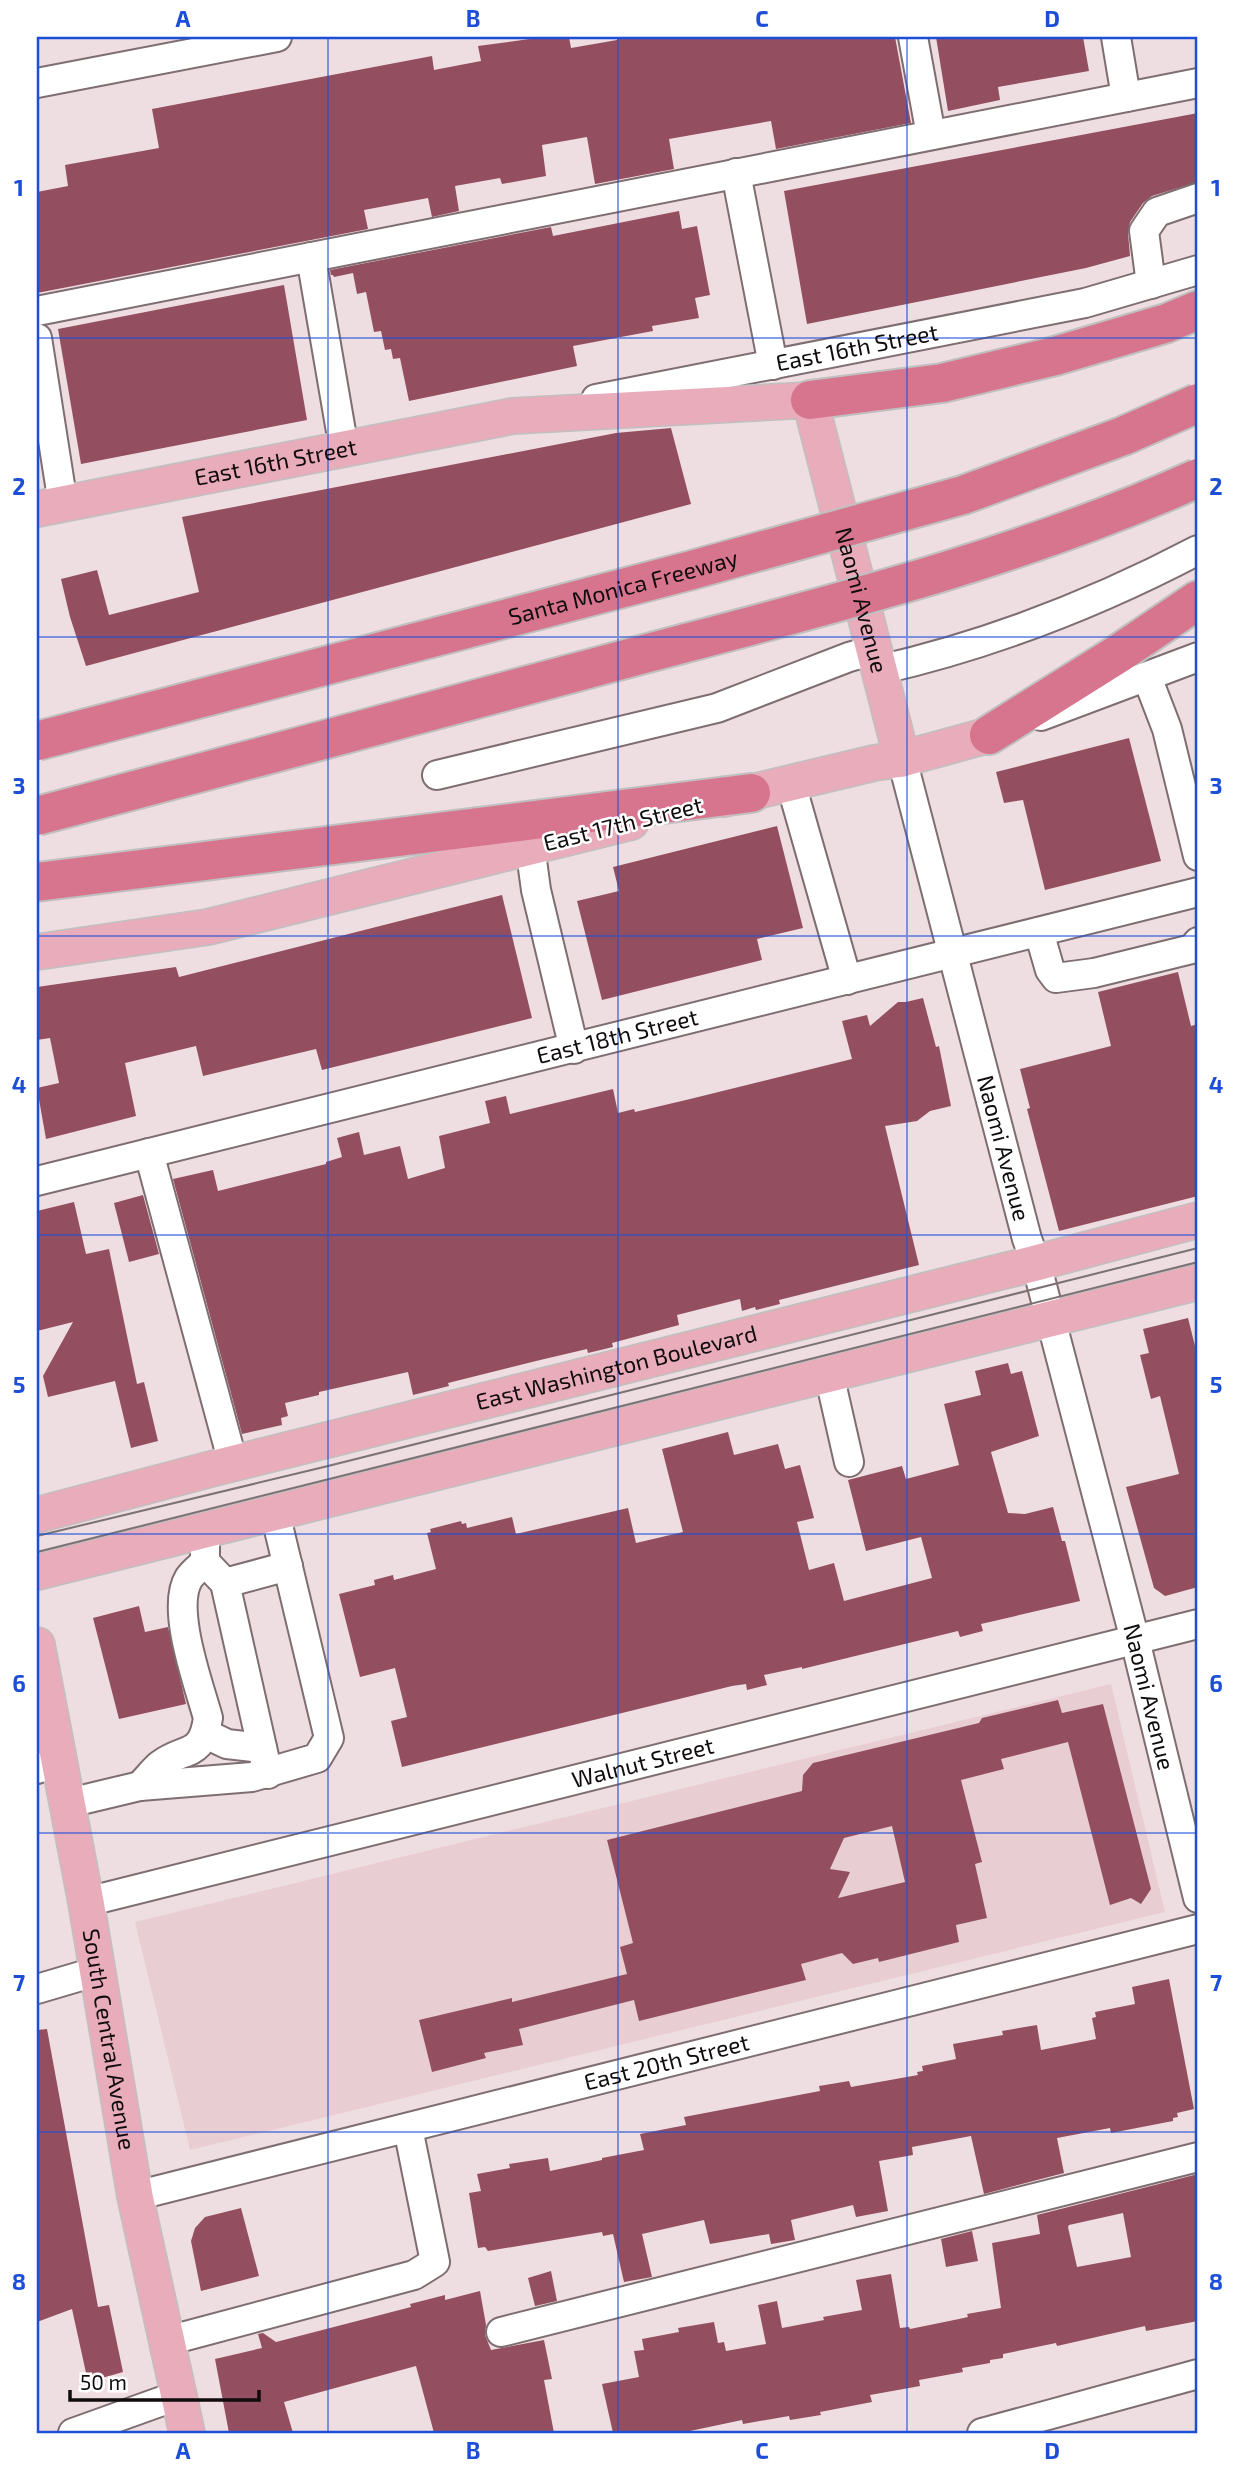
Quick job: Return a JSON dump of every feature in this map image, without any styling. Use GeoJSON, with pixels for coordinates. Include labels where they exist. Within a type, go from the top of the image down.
{"type":"FeatureCollection","features":[{"type":"Feature","properties":{"kind":"highway"},"geometry":{"type":"LineString","coordinates":[[810,400],[942,383],[1055,356],[1182,316]]}},
{"type":"Feature","properties":{"kind":"highway","name":"Santa Monica Freeway"},"geometry":{"type":"LineString","coordinates":[[37,741],[963,495],[1123,436],[1198,403]]}},
{"type":"Feature","properties":{"kind":"highway"},"geometry":{"type":"LineString","coordinates":[[37,816],[832,604],[996,555],[1198,478]]}},
{"type":"Feature","properties":{"kind":"highway"},"geometry":{"type":"LineString","coordinates":[[989,735],[1198,600]]}},
{"type":"Feature","properties":{"kind":"highway"},"geometry":{"type":"LineString","coordinates":[[37,882],[751,793]]}},
{"type":"Feature","properties":{"kind":"main road","name":"East 16th Street"},"geometry":{"type":"LineString","coordinates":[[50,507],[513,416],[810,400]]}},
{"type":"Feature","properties":{"kind":"main road","name":"Naomi Avenue"},"geometry":{"type":"LineString","coordinates":[[810,400],[902,759]]}},
{"type":"Feature","properties":{"kind":"main road","name":"East 17th Street"},"geometry":{"type":"LineString","coordinates":[[37,952],[208,927],[530,846],[874,763],[902,759],[989,735]]}},
{"type":"Feature","properties":{"kind":"main road","name":"East Washington Boulevard"},"geometry":{"type":"LineString","coordinates":[[37,1515],[233,1463],[1198,1220]]}},
{"type":"Feature","properties":{"kind":"main road"},"geometry":{"type":"LineString","coordinates":[[37,1573],[205,1546],[275,1513],[1198,1282]]}},
{"type":"Feature","properties":{"kind":"main road","name":"South Central Avenue"},"geometry":{"type":"LineString","coordinates":[[37,1645],[49,1765],[69,1803],[135,2196],[187,2433]]}},
{"type":"Feature","properties":{"kind":"street"},"geometry":{"type":"LineString","coordinates":[[37,83],[277,37]]}},
{"type":"Feature","properties":{"kind":"street"},"geometry":{"type":"LineString","coordinates":[[913,37],[932,135]]}},
{"type":"Feature","properties":{"kind":"street"},"geometry":{"type":"LineString","coordinates":[[1116,37],[1126,97]]}},
{"type":"Feature","properties":{"kind":"street"},"geometry":{"type":"LineString","coordinates":[[37,311],[1198,83]]}},
{"type":"Feature","properties":{"kind":"street"},"geometry":{"type":"LineString","coordinates":[[736,173],[772,365]]}},
{"type":"Feature","properties":{"kind":"street"},"geometry":{"type":"LineString","coordinates":[[1151,284],[1144,231],[1157,212],[1198,198]]}},
{"type":"Feature","properties":{"kind":"street"},"geometry":{"type":"LineString","coordinates":[[311,257],[344,449]]}},
{"type":"Feature","properties":{"kind":"street","name":"East 16th Street"},"geometry":{"type":"LineString","coordinates":[[513,416],[1085,303],[1198,270]]}},
{"type":"Feature","properties":{"kind":"street"},"geometry":{"type":"LineString","coordinates":[[37,338],[50,507]]}},
{"type":"Feature","properties":{"kind":"street"},"geometry":{"type":"LineString","coordinates":[[437,775],[717,708],[849,657],[915,661],[1040,620],[1156,573],[1198,551]]}},
{"type":"Feature","properties":{"kind":"street","name":"East 17th Street"},"geometry":{"type":"LineString","coordinates":[[989,735],[1198,657]]}},
{"type":"Feature","properties":{"kind":"street"},"geometry":{"type":"LineString","coordinates":[[1147,677],[1167,729],[1198,856]]}},
{"type":"Feature","properties":{"kind":"street","name":"Naomi Avenue"},"geometry":{"type":"LineString","coordinates":[[902,759],[1135,1640],[1198,1898]]}},
{"type":"Feature","properties":{"kind":"street"},"geometry":{"type":"LineString","coordinates":[[791,784],[847,980]]}},
{"type":"Feature","properties":{"kind":"street"},"geometry":{"type":"LineString","coordinates":[[530,846],[536,890],[574,1049]]}},
{"type":"Feature","properties":{"kind":"street","name":"East 18th Street"},"geometry":{"type":"LineString","coordinates":[[37,1181],[1198,894]]}},
{"type":"Feature","properties":{"kind":"street"},"geometry":{"type":"LineString","coordinates":[[1040,932],[1050,970],[1056,978],[1094,973],[1195,945]]}},
{"type":"Feature","properties":{"kind":"street"},"geometry":{"type":"LineString","coordinates":[[149,1153],[233,1463]]}},
{"type":"Feature","properties":{"kind":"street"},"geometry":{"type":"LineString","coordinates":[[828,1374],[849,1462]]}},
{"type":"Feature","properties":{"kind":"street"},"geometry":{"type":"LineString","coordinates":[[69,1803],[140,1786],[317,1758],[329,1738],[275,1513]]}},
{"type":"Feature","properties":{"kind":"street"},"geometry":{"type":"LineString","coordinates":[[205,1546],[225,1583],[261,1766]]}},
{"type":"Feature","properties":{"kind":"street"},"geometry":{"type":"LineString","coordinates":[[140,1786],[161,1765],[199,1745],[206,1734],[208,1718],[182,1620],[182,1603],[188,1579],[205,1546]]}},
{"type":"Feature","properties":{"kind":"street"},"geometry":{"type":"LineString","coordinates":[[225,1583],[288,1566]]}},
{"type":"Feature","properties":{"kind":"street","name":"Walnut Street"},"geometry":{"type":"LineString","coordinates":[[86,1902],[1198,1624]]}},
{"type":"Feature","properties":{"kind":"street"},"geometry":{"type":"LineString","coordinates":[[206,1734],[261,1766]]}},
{"type":"Feature","properties":{"kind":"street","name":"East 20th Street"},"geometry":{"type":"LineString","coordinates":[[135,2196],[1198,1929]]}},
{"type":"Feature","properties":{"kind":"street"},"geometry":{"type":"LineString","coordinates":[[37,1989],[98,1971]]}},
{"type":"Feature","properties":{"kind":"street"},"geometry":{"type":"LineString","coordinates":[[167,2342],[414,2275],[435,2262],[408,2128]]}},
{"type":"Feature","properties":{"kind":"street"},"geometry":{"type":"LineString","coordinates":[[501,2332],[1198,2157]]}},
{"type":"Feature","properties":{"kind":"street"},"geometry":{"type":"LineString","coordinates":[[982,2433],[1198,2374]]}},
{"type":"Feature","properties":{"kind":"street"},"geometry":{"type":"LineString","coordinates":[[73,2433],[179,2395]]}},
{"type":"Feature","properties":{"kind":"shaded area"},"geometry":{"type":"Polygon","coordinates":[[[1111,1684],[1165,1912],[190,2150],[135,1922],[1111,1684]]]}},
{"type":"Feature","properties":{"kind":"building"},"geometry":{"type":"Polygon","coordinates":[[[544,37],[569,37],[571,48],[617,40],[617,37],[895,37],[911,123],[776,149],[771,121],[669,139],[674,169],[595,184],[587,137],[542,145],[546,176],[502,184],[500,178],[455,186],[459,211],[432,217],[428,198],[364,210],[368,229],[37,293],[37,192],[68,186],[65,165],[159,148],[152,109],[432,56],[434,70],[481,61],[478,46],[544,37]]]}},
{"type":"Feature","properties":{"kind":"building"},"geometry":{"type":"Polygon","coordinates":[[[936,37],[1083,37],[1089,71],[998,87],[1000,100],[948,111],[936,37]]]}},
{"type":"Feature","properties":{"kind":"building"},"geometry":{"type":"Polygon","coordinates":[[[1198,113],[1198,182],[1152,196],[1143,203],[1130,222],[1130,256],[1086,268],[807,324],[784,191],[1198,113]]]}},
{"type":"Feature","properties":{"kind":"building"},"geometry":{"type":"Polygon","coordinates":[[[679,211],[682,229],[697,226],[710,295],[695,298],[699,318],[652,326],[653,331],[573,346],[577,366],[409,401],[400,358],[393,359],[391,349],[385,350],[381,331],[374,332],[366,292],[357,294],[353,273],[334,277],[330,270],[551,227],[553,236],[679,211]]]}},
{"type":"Feature","properties":{"kind":"building"},"geometry":{"type":"Polygon","coordinates":[[[284,285],[307,420],[81,464],[58,329],[284,285]]]}},
{"type":"Feature","properties":{"kind":"building"},"geometry":{"type":"Polygon","coordinates":[[[671,428],[691,504],[86,666],[61,579],[97,570],[109,615],[199,592],[182,517],[616,433],[671,428]]]}},
{"type":"Feature","properties":{"kind":"building"},"geometry":{"type":"Polygon","coordinates":[[[1129,738],[1161,861],[1045,890],[1023,800],[1004,803],[996,772],[1129,738]]]}},
{"type":"Feature","properties":{"kind":"building"},"geometry":{"type":"Polygon","coordinates":[[[777,826],[803,928],[757,939],[762,960],[602,1000],[577,901],[619,891],[613,867],[777,826]]]}},
{"type":"Feature","properties":{"kind":"building"},"geometry":{"type":"Polygon","coordinates":[[[502,895],[532,1018],[322,1070],[316,1049],[203,1076],[196,1046],[125,1063],[136,1116],[46,1139],[37,1088],[59,1083],[50,1038],[37,1040],[37,987],[176,967],[179,977],[502,895]]]}},
{"type":"Feature","properties":{"kind":"building"},"geometry":{"type":"Polygon","coordinates":[[[1178,972],[1191,1026],[1198,1024],[1198,1196],[1059,1231],[1027,1109],[1030,1108],[1020,1069],[1111,1046],[1098,992],[1178,972]]]}},
{"type":"Feature","properties":{"kind":"building"},"geometry":{"type":"Polygon","coordinates":[[[923,998],[936,1047],[939,1046],[951,1106],[930,1111],[917,1121],[885,1126],[919,1265],[779,1300],[780,1304],[756,1310],[755,1307],[742,1311],[740,1299],[677,1315],[679,1325],[612,1343],[613,1347],[588,1353],[587,1349],[536,1361],[448,1383],[449,1386],[413,1395],[408,1372],[319,1392],[319,1395],[285,1403],[288,1416],[281,1418],[282,1425],[242,1434],[173,1179],[213,1170],[218,1191],[326,1164],[342,1157],[337,1138],[359,1132],[364,1155],[400,1146],[408,1179],[445,1168],[439,1136],[490,1123],[485,1101],[506,1096],[510,1114],[613,1089],[618,1113],[634,1109],[635,1112],[852,1059],[842,1021],[867,1015],[870,1026],[898,1002],[923,998]]]}},
{"type":"Feature","properties":{"kind":"building"},"geometry":{"type":"Polygon","coordinates":[[[143,1195],[159,1254],[129,1262],[114,1203],[143,1195]]]}},
{"type":"Feature","properties":{"kind":"building"},"geometry":{"type":"Polygon","coordinates":[[[74,1202],[86,1254],[109,1249],[137,1384],[144,1382],[158,1441],[131,1448],[115,1381],[48,1397],[43,1376],[73,1322],[37,1331],[37,1211],[74,1202]]]}},
{"type":"Feature","properties":{"kind":"building"},"geometry":{"type":"Polygon","coordinates":[[[1188,1318],[1198,1358],[1198,1587],[1165,1596],[1154,1588],[1126,1487],[1179,1474],[1160,1396],[1151,1399],[1140,1355],[1149,1353],[1143,1329],[1188,1318]]]}},
{"type":"Feature","properties":{"kind":"building"},"geometry":{"type":"Polygon","coordinates":[[[1008,1363],[1011,1374],[1022,1371],[1039,1436],[991,1452],[1008,1513],[1025,1514],[1053,1507],[1062,1541],[1065,1541],[1080,1601],[981,1624],[983,1631],[960,1637],[958,1631],[802,1669],[764,1675],[767,1685],[747,1690],[746,1684],[732,1686],[402,1767],[391,1721],[407,1717],[395,1668],[360,1677],[339,1594],[375,1585],[374,1580],[393,1575],[394,1580],[436,1569],[427,1533],[431,1532],[430,1529],[461,1521],[462,1524],[466,1523],[467,1528],[512,1517],[516,1534],[628,1508],[636,1543],[683,1532],[662,1449],[728,1432],[734,1455],[778,1444],[785,1469],[800,1465],[814,1518],[797,1522],[809,1570],[834,1563],[844,1601],[932,1578],[921,1537],[866,1551],[848,1480],[902,1466],[906,1479],[959,1465],[944,1404],[981,1395],[975,1371],[1008,1363]]]}},
{"type":"Feature","properties":{"kind":"building"},"geometry":{"type":"Polygon","coordinates":[[[139,1606],[145,1632],[168,1627],[186,1704],[119,1719],[93,1618],[139,1606]]]}},
{"type":"Feature","properties":{"kind":"building"},"geometry":{"type":"Polygon","coordinates":[[[1058,1700],[1062,1713],[1103,1704],[1151,1889],[1141,1904],[1131,1898],[1110,1905],[1068,1742],[1001,1759],[1004,1769],[961,1780],[982,1862],[975,1864],[987,1918],[956,1925],[959,1942],[879,1962],[878,1958],[853,1964],[842,1953],[801,1964],[806,1980],[639,2021],[634,2000],[519,2029],[523,2045],[484,2053],[486,2058],[432,2072],[419,2020],[512,1998],[512,2002],[627,1974],[620,1947],[633,1943],[607,1840],[802,1791],[803,1775],[813,1763],[979,1723],[982,1718],[1058,1700]],[[892,1826],[844,1838],[830,1869],[850,1872],[838,1898],[905,1882],[892,1826]]]}},
{"type":"Feature","properties":{"kind":"building"},"geometry":{"type":"Polygon","coordinates":[[[1169,1979],[1194,2109],[1177,2113],[1178,2117],[1173,2118],[1173,2121],[1111,2133],[1110,2128],[1057,2138],[1064,2173],[984,2194],[971,2136],[912,2147],[913,2155],[879,2161],[888,2211],[856,2217],[853,2205],[791,2220],[795,2240],[771,2244],[769,2234],[710,2244],[704,2220],[642,2234],[652,2277],[624,2282],[613,2234],[603,2236],[602,2232],[488,2251],[485,2247],[478,2248],[469,2193],[481,2191],[477,2174],[510,2168],[509,2164],[548,2158],[550,2171],[644,2150],[640,2134],[686,2125],[684,2117],[820,2091],[819,2086],[849,2081],[851,2087],[918,2075],[917,2072],[923,2071],[922,2066],[956,2059],[953,2044],[1003,2035],[1002,2031],[1037,2025],[1041,2050],[1096,2039],[1092,2018],[1096,2017],[1095,2012],[1135,2004],[1132,1987],[1169,1979]]]}},
{"type":"Feature","properties":{"kind":"building"},"geometry":{"type":"Polygon","coordinates":[[[47,2029],[98,2307],[109,2305],[123,2372],[88,2382],[72,2309],[37,2322],[37,2030],[47,2029]]]}},
{"type":"Feature","properties":{"kind":"building"},"geometry":{"type":"Polygon","coordinates":[[[1198,2174],[1198,2321],[1146,2331],[1145,2326],[1057,2346],[1056,2343],[1003,2354],[1003,2358],[990,2360],[990,2363],[962,2368],[963,2372],[919,2380],[920,2386],[870,2395],[872,2402],[820,2412],[821,2415],[790,2420],[789,2416],[743,2424],[742,2420],[690,2433],[613,2433],[602,2384],[639,2377],[634,2351],[644,2350],[642,2339],[679,2332],[678,2328],[714,2322],[718,2343],[724,2342],[726,2351],[766,2344],[758,2305],[777,2301],[782,2328],[824,2320],[823,2317],[862,2310],[856,2280],[891,2274],[900,2328],[910,2329],[1001,2308],[992,2243],[1040,2234],[1037,2215],[1198,2174]],[[1123,2213],[1068,2227],[1077,2267],[1131,2257],[1123,2213]]]}},
{"type":"Feature","properties":{"kind":"building"},"geometry":{"type":"Polygon","coordinates":[[[241,2208],[259,2276],[201,2291],[191,2241],[195,2228],[205,2217],[241,2208]]]}},
{"type":"Feature","properties":{"kind":"building"},"geometry":{"type":"Polygon","coordinates":[[[972,2231],[978,2261],[946,2267],[941,2239],[972,2231]]]}},
{"type":"Feature","properties":{"kind":"building"},"geometry":{"type":"Polygon","coordinates":[[[551,2271],[557,2301],[535,2306],[528,2278],[551,2271]]]}},
{"type":"Feature","properties":{"kind":"building"},"geometry":{"type":"Polygon","coordinates":[[[480,2291],[486,2325],[485,2335],[491,2350],[544,2340],[552,2379],[544,2380],[554,2433],[434,2433],[416,2366],[284,2402],[293,2433],[229,2433],[215,2359],[262,2348],[258,2334],[263,2333],[276,2342],[411,2307],[410,2304],[445,2295],[445,2300],[480,2291]]]}},
{"type":"Feature","properties":{"kind":"tram line"},"geometry":{"type":"LineString","coordinates":[[37,1536],[324,1467],[1198,1248]]}},
{"type":"Feature","properties":{"kind":"tram line"},"geometry":{"type":"LineString","coordinates":[[37,1552],[1198,1262]]}}]}
